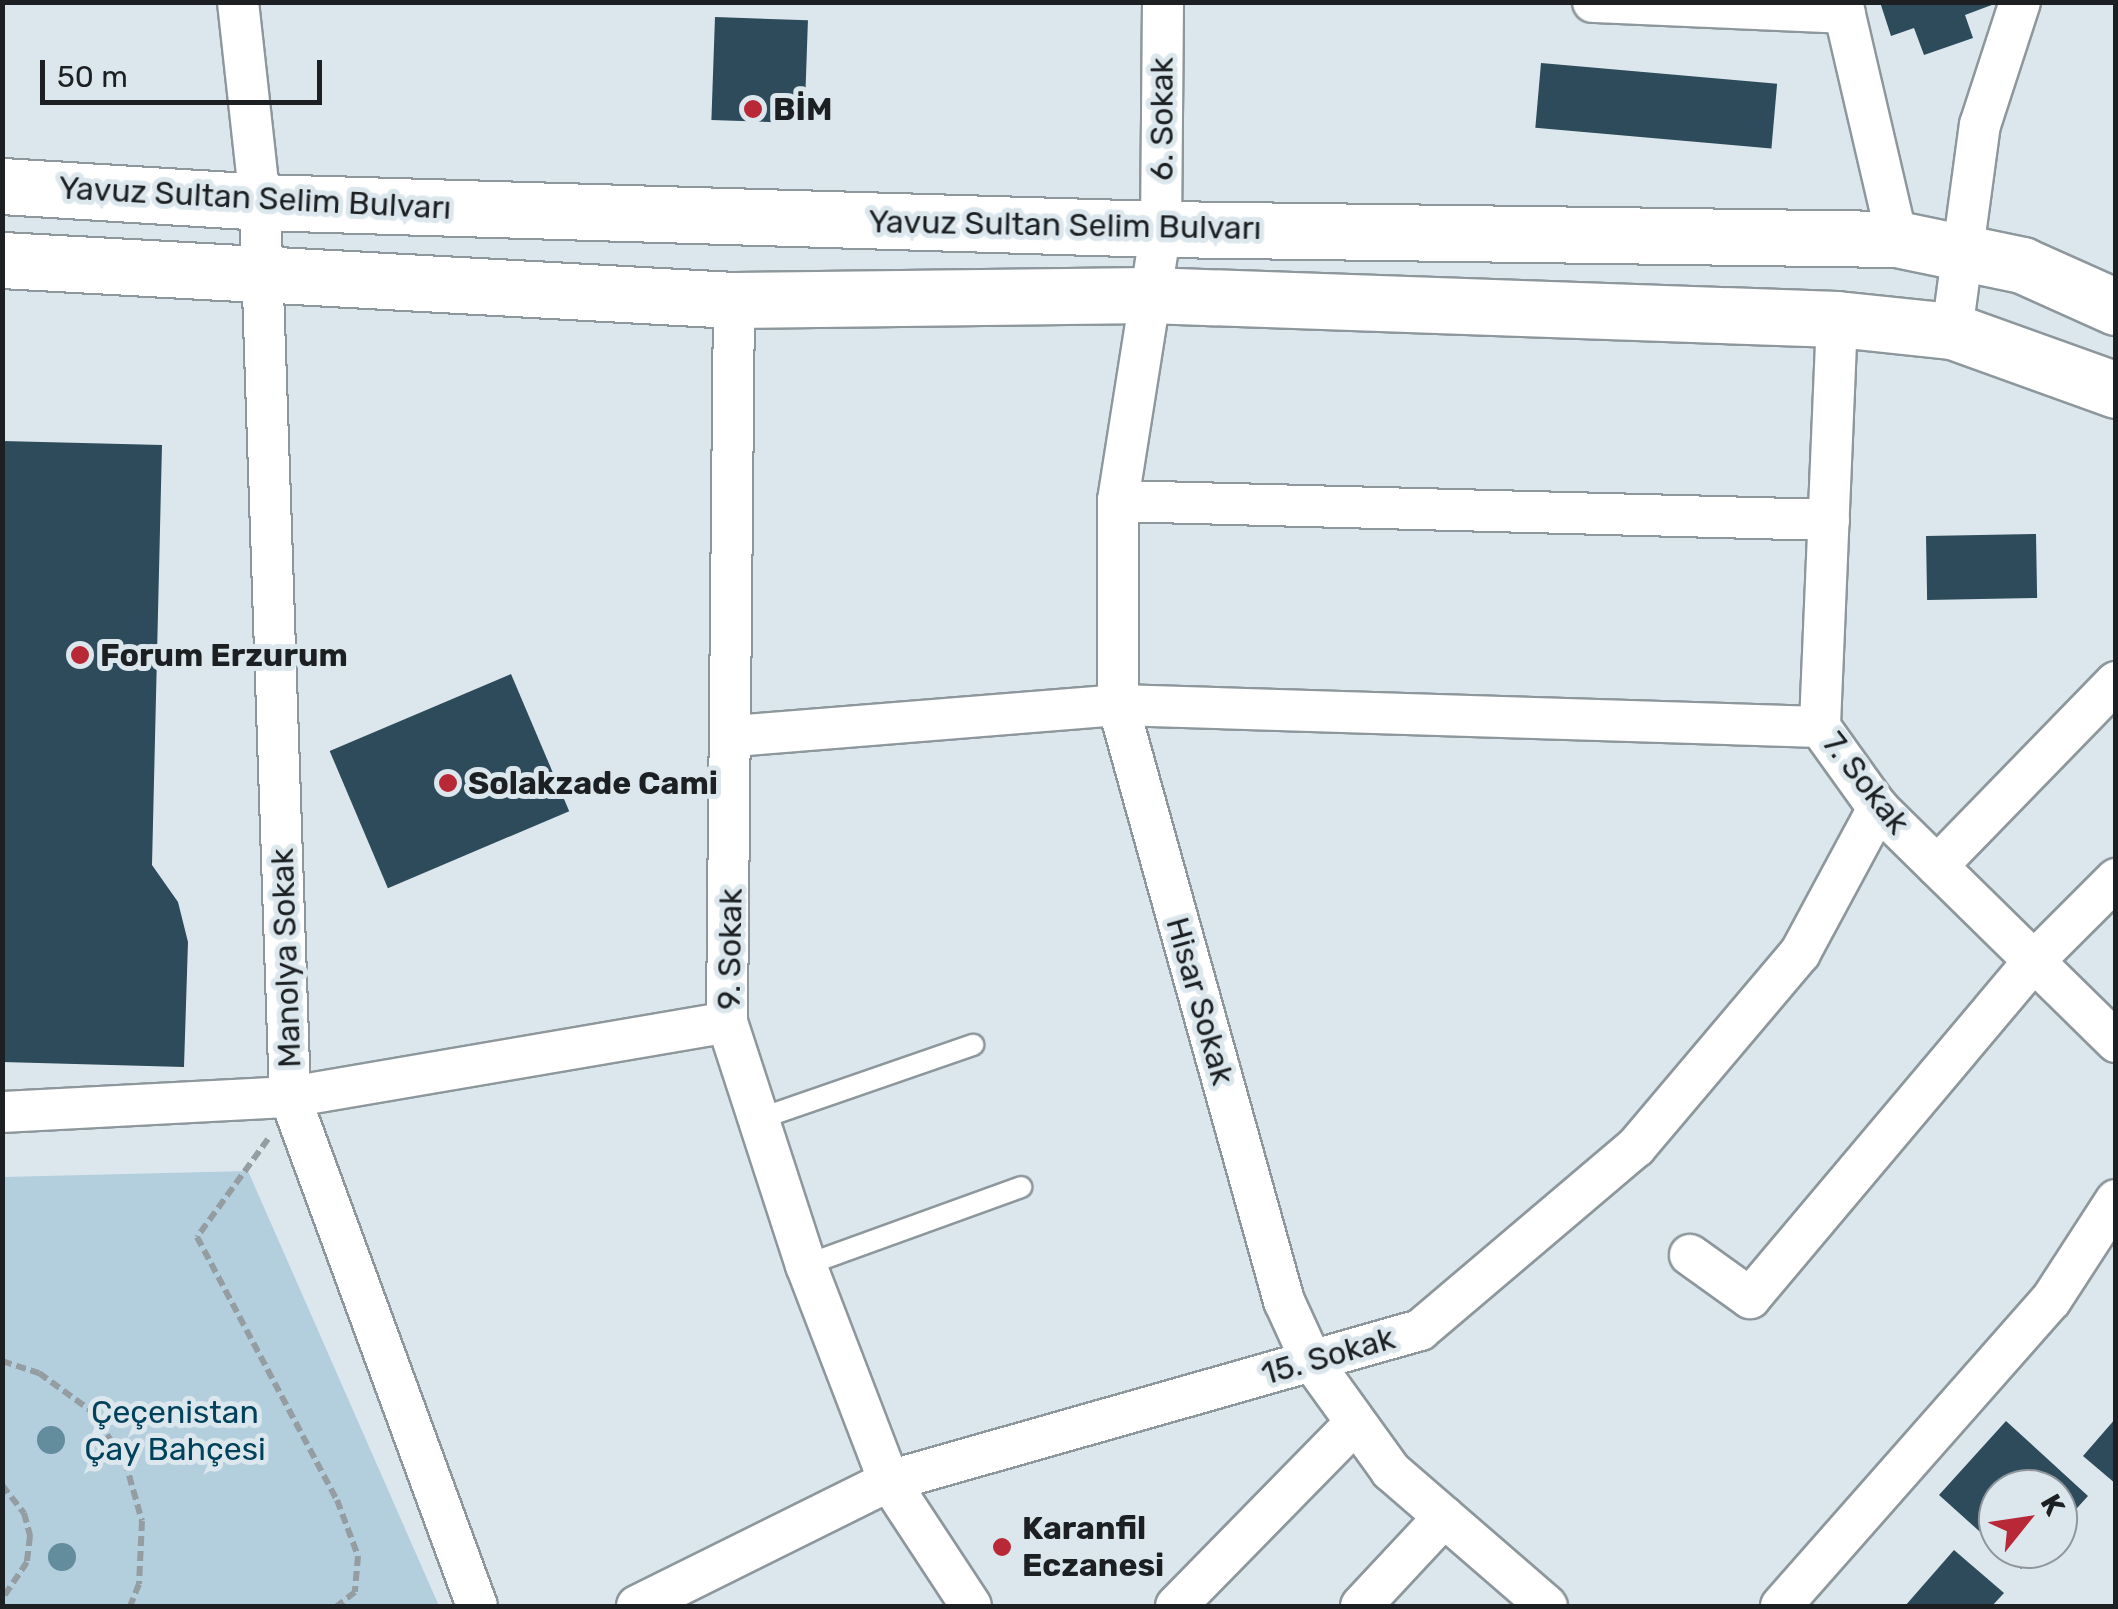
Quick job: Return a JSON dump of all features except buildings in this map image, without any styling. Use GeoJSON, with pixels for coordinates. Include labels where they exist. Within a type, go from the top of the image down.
{"type":"FeatureCollection","features":[{"type":"Feature","properties":{"kind":"main road","name":"Yavuz Sultan Selim Bulvarı"},"geometry":{"type":"LineString","coordinates":[[2,186],[260,202],[1161,229],[1897,239],[1960,248],[2022,264],[2116,307]]}},
{"type":"Feature","properties":{"kind":"main road"},"geometry":{"type":"LineString","coordinates":[[2,260],[734,300],[1148,295],[1837,319],[1952,332],[2116,390]]}},
{"type":"Feature","properties":{"kind":"street","name":"Manolya Sokak"},"geometry":{"type":"LineString","coordinates":[[238,2],[260,202],[264,276],[293,1104],[477,1606]]}},
{"type":"Feature","properties":{"kind":"street","name":"6. Sokak"},"geometry":{"type":"LineString","coordinates":[[1148,295],[1161,229],[1163,2]]}},
{"type":"Feature","properties":{"kind":"street"},"geometry":{"type":"LineString","coordinates":[[1592,2],[1844,8],[1897,239]]}},
{"type":"Feature","properties":{"kind":"street"},"geometry":{"type":"LineString","coordinates":[[1952,332],[1960,248],[1980,125],[2020,2]]}},
{"type":"Feature","properties":{"kind":"street","name":"Hisar Sokak"},"geometry":{"type":"LineString","coordinates":[[1148,295],[1118,501],[1118,705],[1284,1301],[1312,1360],[1352,1426],[1391,1471],[1547,1606]]}},
{"type":"Feature","properties":{"kind":"street","name":"9. Sokak"},"geometry":{"type":"LineString","coordinates":[[734,300],[734,736],[728,1022],[756,1120],[806,1265],[889,1481],[971,1606]]}},
{"type":"Feature","properties":{"kind":"street","name":"7. Sokak"},"geometry":{"type":"LineString","coordinates":[[1837,319],[1820,727],[1878,808],[2116,1042]]}},
{"type":"Feature","properties":{"kind":"street"},"geometry":{"type":"LineString","coordinates":[[1118,501],[1829,520]]}},
{"type":"Feature","properties":{"kind":"street"},"geometry":{"type":"LineString","coordinates":[[1937,866],[2115,685]]}},
{"type":"Feature","properties":{"kind":"street"},"geometry":{"type":"LineString","coordinates":[[734,736],[1118,705],[1820,727]]}},
{"type":"Feature","properties":{"kind":"street","name":"15. Sokak"},"geometry":{"type":"LineString","coordinates":[[637,1606],[889,1481],[1420,1330],[1636,1147],[1800,953],[1878,808]]}},
{"type":"Feature","properties":{"kind":"street"},"geometry":{"type":"LineString","coordinates":[[1690,1255],[1750,1298],[2034,961],[2116,879]]}},
{"type":"Feature","properties":{"kind":"street"},"geometry":{"type":"LineString","coordinates":[[2,1112],[293,1104],[728,1022]]}},
{"type":"Feature","properties":{"kind":"street"},"geometry":{"type":"LineString","coordinates":[[1782,1606],[2052,1300],[2116,1200]]}},
{"type":"Feature","properties":{"kind":"street"},"geometry":{"type":"LineString","coordinates":[[1176,1606],[1352,1426]]}},
{"type":"Feature","properties":{"kind":"street"},"geometry":{"type":"LineString","coordinates":[[1361,1606],[1444,1517]]}},
{"type":"Feature","properties":{"kind":"lane"},"geometry":{"type":"LineString","coordinates":[[756,1120],[973,1045]]}},
{"type":"Feature","properties":{"kind":"lane"},"geometry":{"type":"LineString","coordinates":[[806,1265],[1021,1187]]}},
{"type":"Feature","properties":{"kind":"path"},"geometry":{"type":"LineString","coordinates":[[293,1104],[197,1237],[337,1500],[358,1556],[355,1592],[337,1606]]}},
{"type":"Feature","properties":{"kind":"path"},"geometry":{"type":"LineString","coordinates":[[2,1361],[40,1373],[90,1410],[125,1461],[142,1521],[139,1584],[130,1606]]}},
{"type":"Feature","properties":{"kind":"path"},"geometry":{"type":"LineString","coordinates":[[2,1484],[24,1513],[30,1536],[27,1562],[2,1599]]}},
{"type":"Feature","properties":{"kind":"green space","name":"Çeçenistan Çay Bahçesi"},"geometry":{"type":"Polygon","coordinates":[[[248,1171],[439,1606],[3,1606],[3,1177],[248,1171]]]}},
{"type":"Feature","properties":{"kind":"place","name":"BİM"},"geometry":{"type":"Point","coordinates":[753,109]}},
{"type":"Feature","properties":{"kind":"place","name":"Forum Erzurum"},"geometry":{"type":"Point","coordinates":[80,655]}},
{"type":"Feature","properties":{"kind":"place","name":"Solakzade Cami"},"geometry":{"type":"Point","coordinates":[448,783]}},
{"type":"Feature","properties":{"kind":"place","name":"Karanfil Eczanesi"},"geometry":{"type":"Point","coordinates":[1002,1547]}}]}
